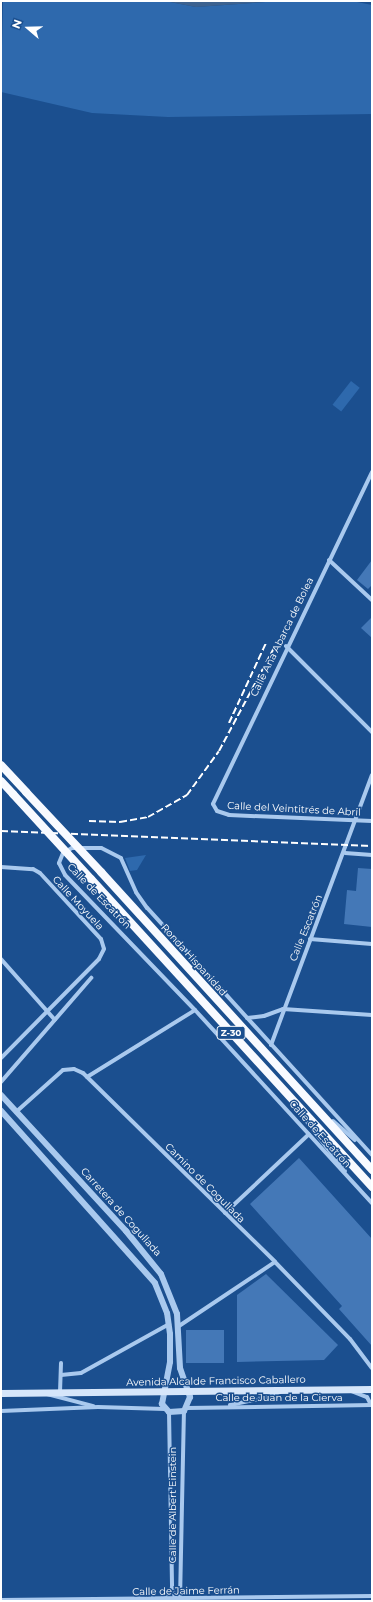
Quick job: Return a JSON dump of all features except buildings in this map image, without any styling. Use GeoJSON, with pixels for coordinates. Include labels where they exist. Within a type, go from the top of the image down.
{"type":"FeatureCollection","features":[{"type":"Feature","properties":{"kind":"highway","name":"Ronda Hispanidad"},"geometry":{"type":"LineString","coordinates":[[1,765],[101,872],[372,1170]]}},
{"type":"Feature","properties":{"kind":"highway","name":"Z-30"},"geometry":{"type":"LineString","coordinates":[[1,781],[372,1187]]}},
{"type":"Feature","properties":{"kind":"main road","name":"Avenida Alcalde Francisco Caballero"},"geometry":{"type":"LineString","coordinates":[[1,1393],[372,1389]]}},
{"type":"Feature","properties":{"kind":"street","name":"Calle Ana Abarca de Bolea"},"geometry":{"type":"LineString","coordinates":[[217,810],[213,804],[215,797],[286,646],[372,473]]}},
{"type":"Feature","properties":{"kind":"street"},"geometry":{"type":"LineString","coordinates":[[329,560],[372,600]]}},
{"type":"Feature","properties":{"kind":"street"},"geometry":{"type":"LineString","coordinates":[[286,646],[372,732]]}},
{"type":"Feature","properties":{"kind":"street","name":"Calle Escatrón"},"geometry":{"type":"LineString","coordinates":[[271,1045],[283,1009],[345,853],[355,820],[372,775]]}},
{"type":"Feature","properties":{"kind":"street","name":"Calle del Veintitrés de Abril"},"geometry":{"type":"LineString","coordinates":[[217,810],[229,815],[372,821]]}},
{"type":"Feature","properties":{"kind":"street","name":"Calle de Escatrón"},"geometry":{"type":"LineString","coordinates":[[372,1155],[147,908],[119,856],[100,848],[72,848],[65,851],[59,863],[65,875],[195,1010],[372,1203]]}},
{"type":"Feature","properties":{"kind":"street"},"geometry":{"type":"LineString","coordinates":[[345,853],[372,855]]}},
{"type":"Feature","properties":{"kind":"street","name":"Calle Moyuela"},"geometry":{"type":"LineString","coordinates":[[1,867],[33,869],[40,873],[104,944],[99,959],[1,1058]]}},
{"type":"Feature","properties":{"kind":"street"},"geometry":{"type":"LineString","coordinates":[[310,939],[372,944]]}},
{"type":"Feature","properties":{"kind":"street"},"geometry":{"type":"LineString","coordinates":[[1,959],[55,1020]]}},
{"type":"Feature","properties":{"kind":"street"},"geometry":{"type":"LineString","coordinates":[[1,1082],[90,978]]}},
{"type":"Feature","properties":{"kind":"street"},"geometry":{"type":"LineString","coordinates":[[247,1018],[264,1016],[283,1009],[372,1015]]}},
{"type":"Feature","properties":{"kind":"street"},"geometry":{"type":"LineString","coordinates":[[87,1077],[195,1010]]}},
{"type":"Feature","properties":{"kind":"street","name":"Camino de Cogullada"},"geometry":{"type":"LineString","coordinates":[[16,1112],[63,1070],[74,1069],[87,1077],[275,1262],[350,1340],[372,1368]]}},
{"type":"Feature","properties":{"kind":"street","name":"Calle de Escatrón"},"geometry":{"type":"LineString","coordinates":[[292,1082],[365,1148]]}},
{"type":"Feature","properties":{"kind":"street","name":"Carretera de Cogullada"},"geometry":{"type":"LineString","coordinates":[[1,1095],[154,1262],[173,1299],[178,1326],[180,1368],[189,1390],[185,1409]]}},
{"type":"Feature","properties":{"kind":"street"},"geometry":{"type":"LineString","coordinates":[[292,1099],[301,1116],[340,1163],[349,1178]]}},
{"type":"Feature","properties":{"kind":"street","name":"Carretera de Cogullada"},"geometry":{"type":"LineString","coordinates":[[1,1111],[149,1273],[164,1302],[169,1324],[170,1362],[162,1392],[167,1410]]}},
{"type":"Feature","properties":{"kind":"street"},"geometry":{"type":"LineString","coordinates":[[225,1214],[309,1134]]}},
{"type":"Feature","properties":{"kind":"street"},"geometry":{"type":"LineString","coordinates":[[178,1326],[275,1262]]}},
{"type":"Feature","properties":{"kind":"street"},"geometry":{"type":"LineString","coordinates":[[61,1375],[81,1373],[169,1324]]}},
{"type":"Feature","properties":{"kind":"street"},"geometry":{"type":"LineString","coordinates":[[60,1392],[61,1363]]}},
{"type":"Feature","properties":{"kind":"street"},"geometry":{"type":"LineString","coordinates":[[222,1407],[272,1396],[284,1390]]}},
{"type":"Feature","properties":{"kind":"street"},"geometry":{"type":"LineString","coordinates":[[343,1390],[361,1394],[372,1405]]}},
{"type":"Feature","properties":{"kind":"street"},"geometry":{"type":"LineString","coordinates":[[44,1392],[56,1399],[98,1407]]}},
{"type":"Feature","properties":{"kind":"street","name":"Calle de Juan de la Cierva"},"geometry":{"type":"LineString","coordinates":[[185,1409],[222,1407],[372,1405]]}},
{"type":"Feature","properties":{"kind":"street"},"geometry":{"type":"LineString","coordinates":[[1,1411],[98,1407],[167,1410],[185,1409]]}},
{"type":"Feature","properties":{"kind":"street","name":"Calle de Albert Einstein"},"geometry":{"type":"LineString","coordinates":[[178,1600],[185,1409]]}},
{"type":"Feature","properties":{"kind":"street","name":"Calle de Albert Einstein"},"geometry":{"type":"LineString","coordinates":[[167,1410],[172,1588],[178,1600]]}},
{"type":"Feature","properties":{"kind":"street"},"geometry":{"type":"LineString","coordinates":[[161,1600],[172,1588]]}},
{"type":"Feature","properties":{"kind":"street","name":"Calle de Jaime Ferrán"},"geometry":{"type":"LineString","coordinates":[[1,1600],[178,1600],[372,1596]]}},
{"type":"Feature","properties":{"kind":"shaded area"},"geometry":{"type":"Polygon","coordinates":[[[3,1],[165,1],[196,7],[280,1],[352,1],[372,5],[372,114],[168,117],[92,113],[1,92],[3,1]]]}},
{"type":"Feature","properties":{"kind":"shaded area"},"geometry":{"type":"Polygon","coordinates":[[[165,1],[280,1],[196,7],[165,1]]]}},
{"type":"Feature","properties":{"kind":"shaded area"},"geometry":{"type":"Polygon","coordinates":[[[351,381],[360,388],[341,411],[333,405],[351,381]]]}},
{"type":"Feature","properties":{"kind":"shaded area"},"geometry":{"type":"Polygon","coordinates":[[[146,855],[137,870],[130,871],[125,858],[146,855]]]}},
{"type":"Feature","properties":{"kind":"railway"},"geometry":{"type":"LineString","coordinates":[[229,723],[266,643]]}},
{"type":"Feature","properties":{"kind":"railway"},"geometry":{"type":"LineString","coordinates":[[89,821],[120,822],[148,817],[187,795],[219,751],[274,648]]}},
{"type":"Feature","properties":{"kind":"railway"},"geometry":{"type":"LineString","coordinates":[[1,831],[372,846]]}}]}
